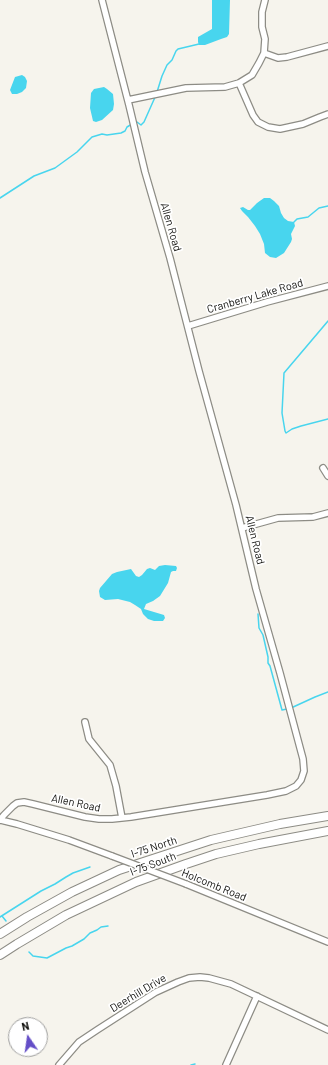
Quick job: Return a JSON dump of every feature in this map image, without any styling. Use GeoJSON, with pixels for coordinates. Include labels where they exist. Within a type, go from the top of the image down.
{"type":"FeatureCollection","features":[{"type":"Feature","properties":{"kind":"highway","name":"I-75 North"},"geometry":{"type":"LineString","coordinates":[[0,934],[72,892],[119,870],[211,840],[280,824],[328,816]]}},
{"type":"Feature","properties":{"kind":"highway","name":"I-75 South"},"geometry":{"type":"LineString","coordinates":[[0,955],[66,915],[136,882],[216,854],[328,831]]}},
{"type":"Feature","properties":{"kind":"street","name":"Allen Road"},"geometry":{"type":"LineString","coordinates":[[0,820],[17,803],[24,802],[99,819],[122,818],[267,795],[286,791],[296,786],[301,780],[304,771],[303,759],[256,589],[242,528],[146,172],[102,0]]}},
{"type":"Feature","properties":{"kind":"street"},"geometry":{"type":"LineString","coordinates":[[128,100],[186,88],[225,87],[239,83],[252,75],[264,53],[265,39],[262,27],[262,12],[265,0]]}},
{"type":"Feature","properties":{"kind":"street"},"geometry":{"type":"LineString","coordinates":[[264,53],[278,58],[328,46]]}},
{"type":"Feature","properties":{"kind":"street"},"geometry":{"type":"LineString","coordinates":[[239,83],[253,115],[258,122],[268,127],[280,129],[303,124],[328,114]]}},
{"type":"Feature","properties":{"kind":"street","name":"Cranberry Lake Road"},"geometry":{"type":"LineString","coordinates":[[188,326],[328,286]]}},
{"type":"Feature","properties":{"kind":"street"},"geometry":{"type":"LineString","coordinates":[[323,468],[328,476]]}},
{"type":"Feature","properties":{"kind":"street"},"geometry":{"type":"LineString","coordinates":[[242,528],[278,518],[313,517],[328,513]]}},
{"type":"Feature","properties":{"kind":"street"},"geometry":{"type":"LineString","coordinates":[[85,722],[89,739],[110,765],[116,786],[122,818]]}},
{"type":"Feature","properties":{"kind":"street","name":"Holcomb Road"},"geometry":{"type":"LineString","coordinates":[[0,820],[69,840],[186,884],[328,942]]}},
{"type":"Feature","properties":{"kind":"street","name":"Deerhill Drive"},"geometry":{"type":"LineString","coordinates":[[59,1065],[79,1042],[156,992],[178,982],[194,978],[209,978],[232,984],[328,1030]]}},
{"type":"Feature","properties":{"kind":"street"},"geometry":{"type":"LineString","coordinates":[[226,1065],[257,996]]}},
{"type":"Feature","properties":{"kind":"water"},"geometry":{"type":"Polygon","coordinates":[[[212,0],[230,0],[229,34],[227,37],[205,45],[199,45],[198,37],[212,29],[212,0]]]}},
{"type":"Feature","properties":{"kind":"water"},"geometry":{"type":"Polygon","coordinates":[[[22,75],[27,81],[26,88],[22,92],[12,94],[10,90],[15,77],[22,75]]]}},
{"type":"Feature","properties":{"kind":"water"},"geometry":{"type":"Polygon","coordinates":[[[104,87],[113,94],[113,110],[102,120],[96,122],[93,121],[90,108],[91,93],[94,89],[104,87]]]}},
{"type":"Feature","properties":{"kind":"water"},"geometry":{"type":"Polygon","coordinates":[[[264,198],[270,198],[274,201],[279,206],[284,218],[288,221],[294,222],[295,226],[291,234],[291,242],[284,253],[276,258],[270,257],[265,253],[264,244],[260,234],[240,208],[243,207],[250,210],[264,198]]]}},
{"type":"Feature","properties":{"kind":"water"},"geometry":{"type":"Polygon","coordinates":[[[159,566],[176,566],[176,571],[171,572],[168,583],[160,596],[146,604],[144,609],[164,615],[165,618],[163,621],[148,619],[143,614],[141,609],[130,602],[118,599],[105,600],[100,597],[100,588],[112,574],[131,569],[136,576],[139,577],[147,569],[150,568],[155,570],[159,566]]]}},
{"type":"Feature","properties":{"kind":"waterway"},"geometry":{"type":"LineString","coordinates":[[157,92],[167,65],[172,60],[176,51],[178,49],[199,44]]}},
{"type":"Feature","properties":{"kind":"waterway"},"geometry":{"type":"LineString","coordinates":[[135,123],[137,122],[141,125],[144,122],[156,95]]}},
{"type":"Feature","properties":{"kind":"waterway"},"geometry":{"type":"LineString","coordinates":[[0,198],[34,176],[55,168],[77,152],[92,137],[102,134],[107,135],[121,133],[132,124]]}},
{"type":"Feature","properties":{"kind":"waterway"},"geometry":{"type":"LineString","coordinates":[[294,222],[297,219],[308,217],[319,208],[328,206]]}},
{"type":"Feature","properties":{"kind":"waterway"},"geometry":{"type":"LineString","coordinates":[[328,321],[284,373],[282,413],[286,433],[292,429],[328,419]]}},
{"type":"Feature","properties":{"kind":"waterway"},"geometry":{"type":"LineString","coordinates":[[258,614],[259,628],[263,635],[268,663],[282,710],[287,709]]}},
{"type":"Feature","properties":{"kind":"waterway"},"geometry":{"type":"LineString","coordinates":[[291,708],[328,692]]}},
{"type":"Feature","properties":{"kind":"waterway"},"geometry":{"type":"LineString","coordinates":[[0,917],[73,873],[90,867]]}},
{"type":"Feature","properties":{"kind":"waterway"},"geometry":{"type":"LineString","coordinates":[[2,916],[6,921]]}},
{"type":"Feature","properties":{"kind":"waterway"},"geometry":{"type":"LineString","coordinates":[[29,952],[33,956],[47,958],[72,946],[101,927],[108,926]]}},
{"type":"Feature","properties":{"kind":"waterway"},"geometry":{"type":"LineString","coordinates":[[191,1065],[195,1064]]}}]}
